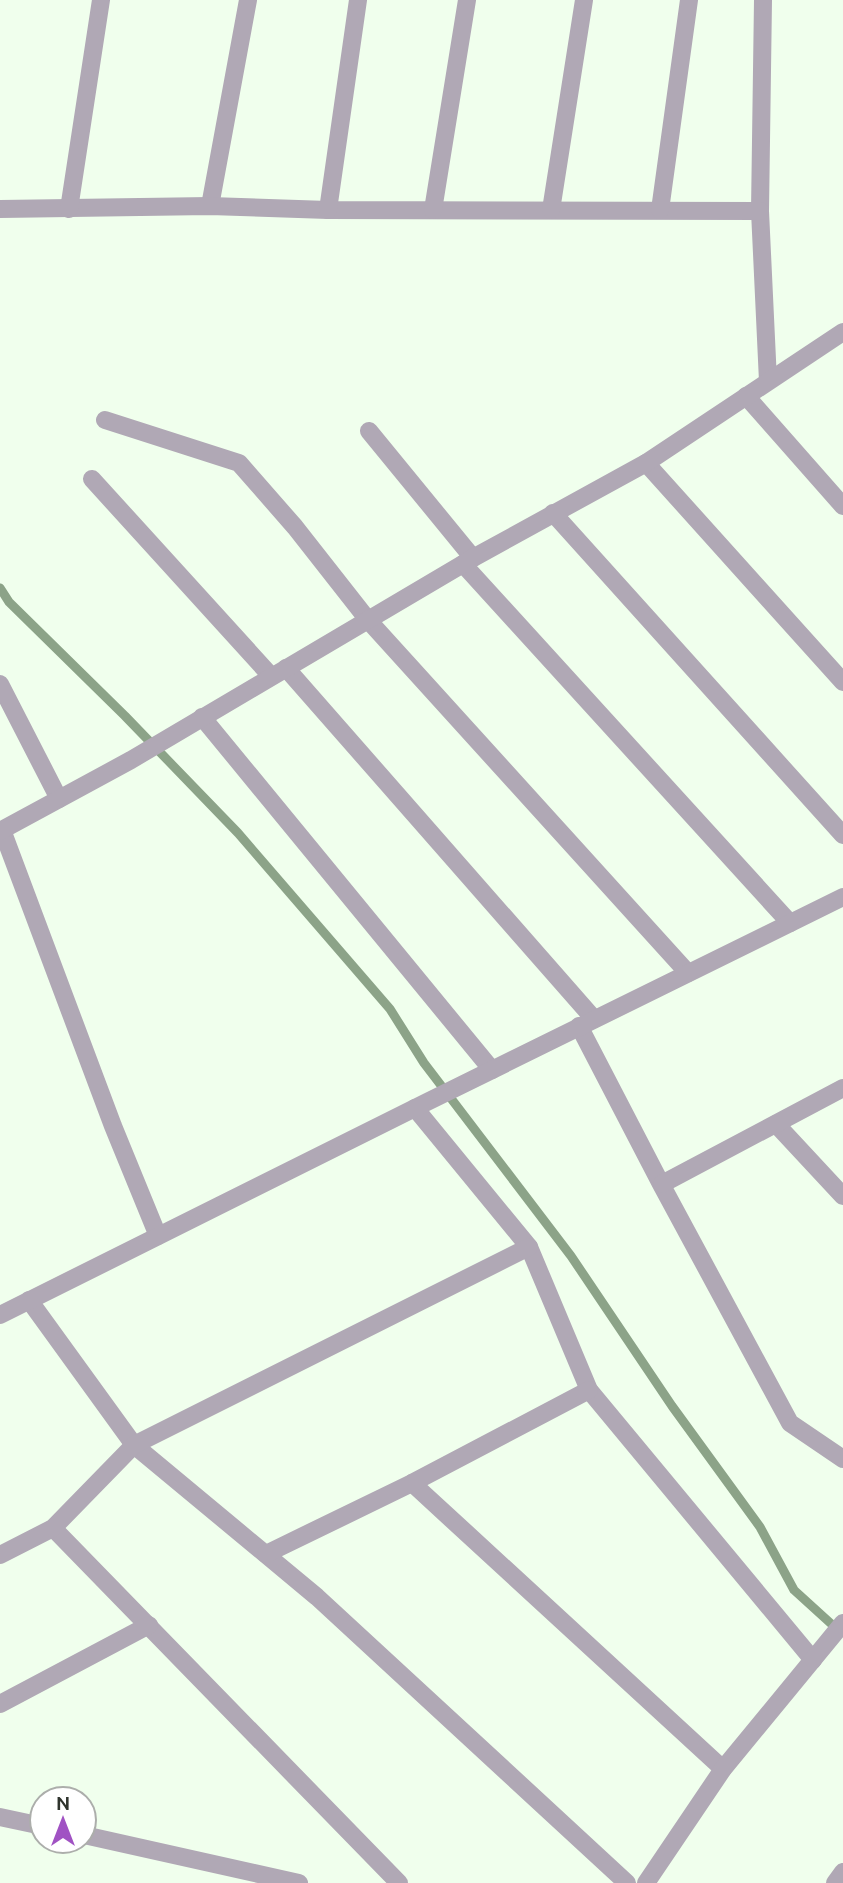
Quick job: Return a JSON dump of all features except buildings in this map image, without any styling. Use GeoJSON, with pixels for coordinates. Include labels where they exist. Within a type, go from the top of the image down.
{"type":"FeatureCollection","features":[{"type":"Feature","properties":{"kind":"street"},"geometry":{"type":"LineString","coordinates":[[69,209],[101,0]]}},
{"type":"Feature","properties":{"kind":"street"},"geometry":{"type":"LineString","coordinates":[[210,206],[248,0]]}},
{"type":"Feature","properties":{"kind":"street"},"geometry":{"type":"LineString","coordinates":[[328,210],[358,0]]}},
{"type":"Feature","properties":{"kind":"street"},"geometry":{"type":"LineString","coordinates":[[433,210],[467,0]]}},
{"type":"Feature","properties":{"kind":"street"},"geometry":{"type":"LineString","coordinates":[[551,210],[584,0]]}},
{"type":"Feature","properties":{"kind":"street"},"geometry":{"type":"LineString","coordinates":[[660,210],[689,0]]}},
{"type":"Feature","properties":{"kind":"street"},"geometry":{"type":"LineString","coordinates":[[763,0],[760,211],[768,381]]}},
{"type":"Feature","properties":{"kind":"street"},"geometry":{"type":"LineString","coordinates":[[0,209],[210,206],[328,210],[760,211]]}},
{"type":"Feature","properties":{"kind":"street"},"geometry":{"type":"LineString","coordinates":[[159,1236],[113,1126],[1,830],[131,760],[468,561],[646,463],[843,332]]}},
{"type":"Feature","properties":{"kind":"street"},"geometry":{"type":"LineString","coordinates":[[746,396],[843,506]]}},
{"type":"Feature","properties":{"kind":"street"},"geometry":{"type":"LineString","coordinates":[[105,420],[239,463],[295,527],[368,620],[688,973]]}},
{"type":"Feature","properties":{"kind":"street"},"geometry":{"type":"LineString","coordinates":[[369,431],[468,561],[790,923]]}},
{"type":"Feature","properties":{"kind":"street"},"geometry":{"type":"LineString","coordinates":[[646,463],[843,682]]}},
{"type":"Feature","properties":{"kind":"street"},"geometry":{"type":"LineString","coordinates":[[92,479],[279,672],[587,1023],[662,1184],[790,1423],[843,1459]]}},
{"type":"Feature","properties":{"kind":"street"},"geometry":{"type":"LineString","coordinates":[[554,513],[843,835]]}},
{"type":"Feature","properties":{"kind":"street"},"geometry":{"type":"LineString","coordinates":[[0,684],[58,799]]}},
{"type":"Feature","properties":{"kind":"street"},"geometry":{"type":"LineString","coordinates":[[202,717],[484,1074]]}},
{"type":"Feature","properties":{"kind":"street"},"geometry":{"type":"LineString","coordinates":[[0,1315],[843,897]]}},
{"type":"Feature","properties":{"kind":"street"},"geometry":{"type":"LineString","coordinates":[[662,1184],[843,1088]]}},
{"type":"Feature","properties":{"kind":"street"},"geometry":{"type":"LineString","coordinates":[[421,1105],[529,1247],[589,1390],[813,1660]]}},
{"type":"Feature","properties":{"kind":"street"},"geometry":{"type":"LineString","coordinates":[[776,1124],[843,1196]]}},
{"type":"Feature","properties":{"kind":"street"},"geometry":{"type":"LineString","coordinates":[[0,1555],[53,1528],[134,1444],[529,1247]]}},
{"type":"Feature","properties":{"kind":"street"},"geometry":{"type":"LineString","coordinates":[[29,1300],[134,1444],[317,1597],[627,1883]]}},
{"type":"Feature","properties":{"kind":"street"},"geometry":{"type":"LineString","coordinates":[[266,1554],[412,1483],[589,1390]]}},
{"type":"Feature","properties":{"kind":"street"},"geometry":{"type":"LineString","coordinates":[[412,1483],[723,1769]]}},
{"type":"Feature","properties":{"kind":"street"},"geometry":{"type":"LineString","coordinates":[[53,1528],[399,1883]]}},
{"type":"Feature","properties":{"kind":"street"},"geometry":{"type":"LineString","coordinates":[[646,1883],[723,1769],[843,1623]]}},
{"type":"Feature","properties":{"kind":"street"},"geometry":{"type":"LineString","coordinates":[[0,1704],[149,1625]]}},
{"type":"Feature","properties":{"kind":"street"},"geometry":{"type":"LineString","coordinates":[[0,1817],[28,1823]]}},
{"type":"Feature","properties":{"kind":"street"},"geometry":{"type":"LineString","coordinates":[[98,1838],[299,1883]]}},
{"type":"Feature","properties":{"kind":"street"},"geometry":{"type":"LineString","coordinates":[[835,1883],[843,1872]]}},
{"type":"Feature","properties":{"kind":"waterway"},"geometry":{"type":"LineString","coordinates":[[0,588],[9,602],[125,716],[238,833],[390,1009],[424,1063],[571,1256],[672,1406],[760,1527],[794,1590],[838,1630]]}}]}
